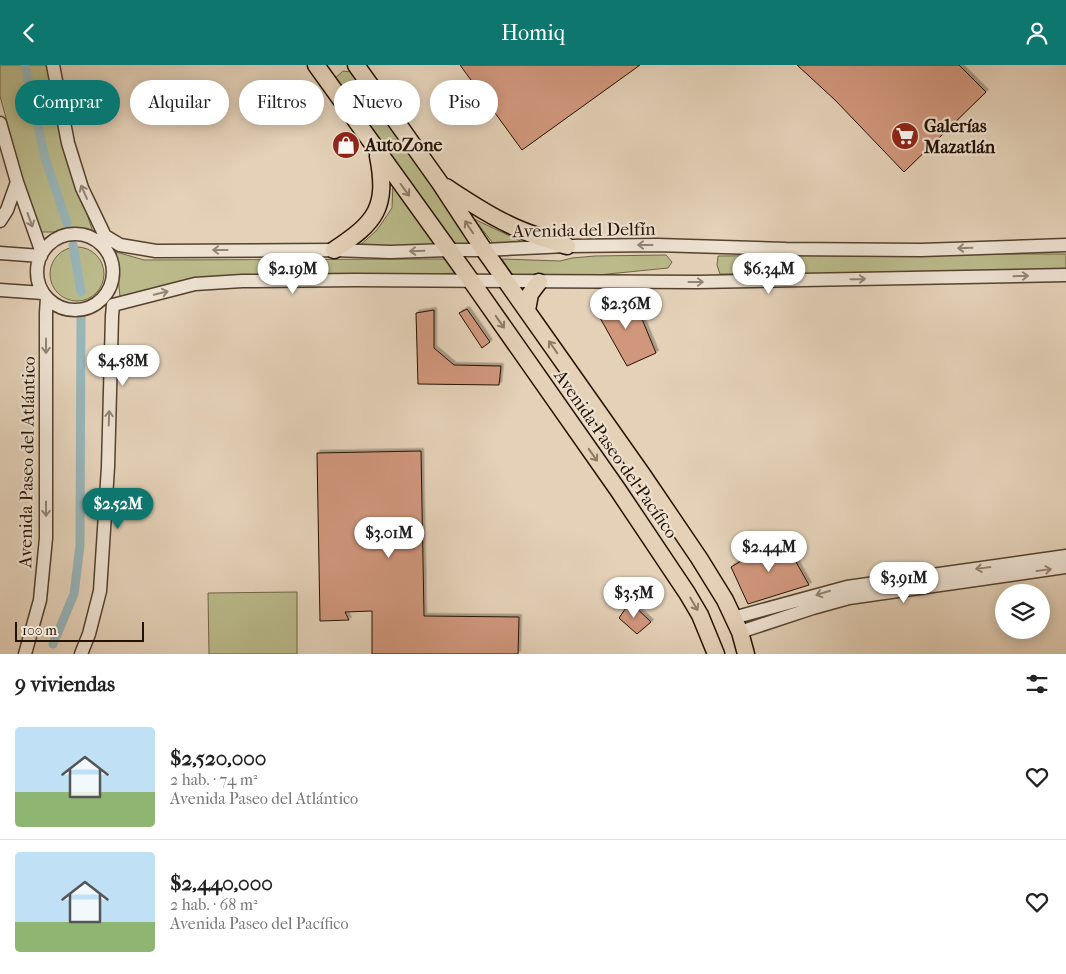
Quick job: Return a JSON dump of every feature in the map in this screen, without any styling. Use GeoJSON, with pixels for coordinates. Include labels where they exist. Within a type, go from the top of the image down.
{"type":"FeatureCollection","features":[{"type":"Feature","properties":{"kind":"main road","name":"Avenida Paseo del Pacífico"},"geometry":{"type":"LineString","coordinates":[[316,65],[449,249],[618,490],[687,593],[700,615],[716,654]]}},
{"type":"Feature","properties":{"kind":"main road","name":"Avenida Paseo del Pacífico"},"geometry":{"type":"LineString","coordinates":[[356,65],[440,183],[484,250],[695,552],[725,600],[737,625],[746,654]]}},
{"type":"Feature","properties":{"kind":"main road"},"geometry":{"type":"LineString","coordinates":[[334,250],[361,232],[374,216],[382,188],[377,151]]}},
{"type":"Feature","properties":{"kind":"main road"},"geometry":{"type":"LineString","coordinates":[[440,183],[480,210],[507,224],[567,246]]}},
{"type":"Feature","properties":{"kind":"main road"},"geometry":{"type":"LineString","coordinates":[[527,310],[530,294],[538,282]]}},
{"type":"Feature","properties":{"kind":"street"},"geometry":{"type":"LineString","coordinates":[[53,65],[68,143],[82,188],[112,259],[113,269],[109,301],[112,316],[104,542],[100,591],[89,634],[81,654]]}},
{"type":"Feature","properties":{"kind":"street"},"geometry":{"type":"LineString","coordinates":[[0,123],[17,182],[42,255]]}},
{"type":"Feature","properties":{"kind":"street"},"geometry":{"type":"LineString","coordinates":[[0,221],[7,210],[17,182]]}},
{"type":"Feature","properties":{"kind":"street"},"geometry":{"type":"LineString","coordinates":[[103,239],[80,234],[69,235],[58,238],[49,244],[42,255],[38,268],[38,281],[45,295],[57,306],[69,310],[82,309],[109,301],[194,284],[223,282],[356,280],[697,283],[1066,275]]}},
{"type":"Feature","properties":{"kind":"street","name":"Avenida del Delfín"},"geometry":{"type":"LineString","coordinates":[[103,239],[120,245],[156,251],[334,250],[390,252],[657,245],[922,250],[1066,245]]}},
{"type":"Feature","properties":{"kind":"street"},"geometry":{"type":"LineString","coordinates":[[0,253],[42,255]]}},
{"type":"Feature","properties":{"kind":"street"},"geometry":{"type":"LineString","coordinates":[[0,291],[45,295]]}},
{"type":"Feature","properties":{"kind":"street","name":"Avenida Paseo del Atlántico"},"geometry":{"type":"LineString","coordinates":[[25,654],[40,600],[46,537],[45,295]]}},
{"type":"Feature","properties":{"kind":"street"},"geometry":{"type":"LineString","coordinates":[[737,625],[849,598],[1006,570],[1066,555]]}},
{"type":"Feature","properties":{"kind":"street"},"geometry":{"type":"LineString","coordinates":[[1006,570],[1066,567]]}},
{"type":"Feature","properties":{"kind":"green space"},"geometry":{"type":"Polygon","coordinates":[[[0,65],[46,65],[49,80],[15,80],[15,125],[59,125],[93,232],[37,232],[0,96],[0,65]]]}},
{"type":"Feature","properties":{"kind":"green space"},"geometry":{"type":"Polygon","coordinates":[[[343,71],[351,72],[357,80],[334,80],[334,84],[332,81],[343,71]]]}},
{"type":"Feature","properties":{"kind":"green space"},"geometry":{"type":"Polygon","coordinates":[[[364,125],[389,125],[476,246],[455,248],[364,125]]]}},
{"type":"Feature","properties":{"kind":"green space"},"geometry":{"type":"Polygon","coordinates":[[[393,181],[443,246],[356,249],[377,230],[392,208],[393,181]]]}},
{"type":"Feature","properties":{"kind":"green space"},"geometry":{"type":"Polygon","coordinates":[[[474,219],[529,245],[496,247],[474,219]]]}},
{"type":"Feature","properties":{"kind":"green space"},"geometry":{"type":"Polygon","coordinates":[[[77,247],[87,249],[96,255],[102,264],[104,274],[102,284],[96,293],[87,299],[77,301],[67,299],[58,293],[52,284],[50,274],[52,264],[58,255],[67,249],[77,247]]]}},
{"type":"Feature","properties":{"kind":"green space"},"geometry":{"type":"Polygon","coordinates":[[[116,252],[144,260],[450,259],[460,273],[290,278],[126,298],[120,297],[116,252]]]}},
{"type":"Feature","properties":{"kind":"green space"},"geometry":{"type":"Polygon","coordinates":[[[1066,254],[1066,270],[1056,274],[720,274],[717,265],[718,256],[1066,254]]]}},
{"type":"Feature","properties":{"kind":"green space"},"geometry":{"type":"Polygon","coordinates":[[[666,255],[672,262],[668,268],[588,276],[515,278],[502,259],[560,261],[595,256],[666,255]]]}},
{"type":"Feature","properties":{"kind":"green space"},"geometry":{"type":"Polygon","coordinates":[[[297,592],[297,654],[209,654],[208,593],[297,592]]]}},
{"type":"Feature","properties":{"kind":"building"},"geometry":{"type":"Polygon","coordinates":[[[460,65],[640,65],[522,150],[498,117],[498,80],[471,80],[460,65]]]}},
{"type":"Feature","properties":{"kind":"building","name":"Galerías Mazatlán"},"geometry":{"type":"Polygon","coordinates":[[[797,65],[959,65],[986,92],[904,172],[835,100],[797,65]]]}},
{"type":"Feature","properties":{"kind":"building"},"geometry":{"type":"Polygon","coordinates":[[[608,300],[635,302],[656,353],[627,366],[595,309],[608,300]]]}},
{"type":"Feature","properties":{"kind":"building"},"geometry":{"type":"Polygon","coordinates":[[[467,309],[490,342],[482,348],[459,313],[467,309]]]}},
{"type":"Feature","properties":{"kind":"building"},"geometry":{"type":"Polygon","coordinates":[[[434,310],[434,348],[454,365],[501,366],[499,385],[418,384],[416,313],[434,310]]]}},
{"type":"Feature","properties":{"kind":"building"},"geometry":{"type":"Polygon","coordinates":[[[421,451],[424,616],[519,617],[518,654],[372,654],[372,611],[345,612],[349,620],[320,621],[317,453],[421,451]]]}},
{"type":"Feature","properties":{"kind":"building"},"geometry":{"type":"Polygon","coordinates":[[[782,537],[809,585],[748,604],[731,567],[782,537]]]}},
{"type":"Feature","properties":{"kind":"building"},"geometry":{"type":"Polygon","coordinates":[[[630,602],[651,622],[637,634],[619,618],[630,602]]]}},
{"type":"Feature","properties":{"kind":"waterway"},"geometry":{"type":"LineString","coordinates":[[25,65],[45,158],[67,223]]}},
{"type":"Feature","properties":{"kind":"waterway"},"geometry":{"type":"LineString","coordinates":[[73,245],[81,292]]}},
{"type":"Feature","properties":{"kind":"waterway"},"geometry":{"type":"LineString","coordinates":[[53,644],[74,594],[80,545],[81,314]]}},
{"type":"Feature","properties":{"kind":"place","name":"Galerías Mazatlán"},"geometry":{"type":"Point","coordinates":[905,136]}},
{"type":"Feature","properties":{"kind":"place","name":"AutoZone"},"geometry":{"type":"Point","coordinates":[346,145]}}]}
